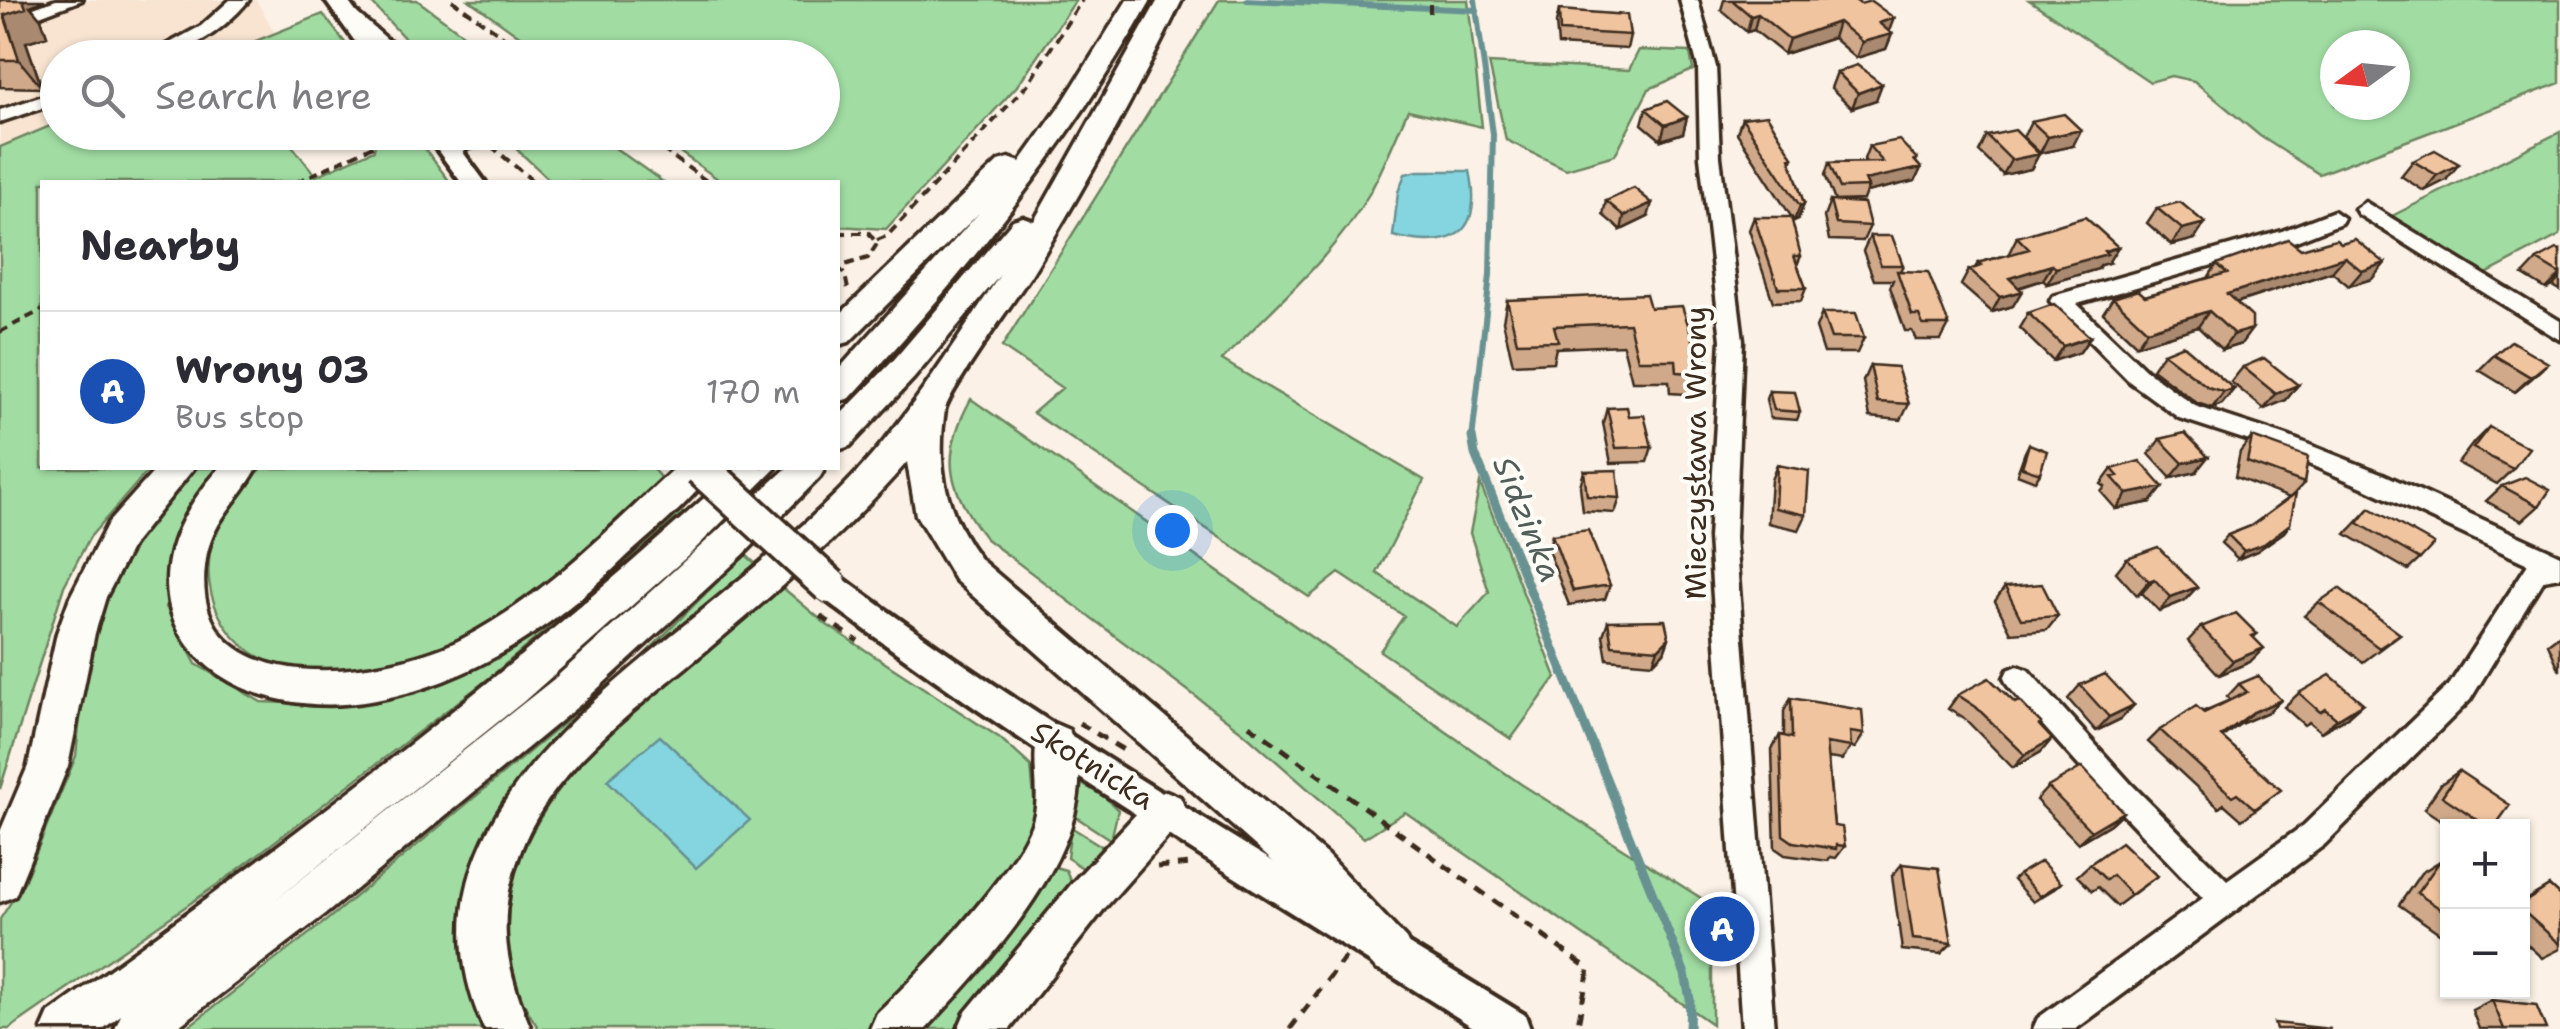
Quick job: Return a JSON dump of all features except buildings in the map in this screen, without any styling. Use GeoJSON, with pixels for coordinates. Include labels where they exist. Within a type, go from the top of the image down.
{"type":"FeatureCollection","features":[{"type":"Feature","properties":{"kind":"highway"},"geometry":{"type":"LineString","coordinates":[[840,388],[991,220],[1084,94],[1139,0]]}},
{"type":"Feature","properties":{"kind":"highway"},"geometry":{"type":"LineString","coordinates":[[508,1029],[492,996],[485,966],[484,918],[494,867],[527,798],[559,757],[608,710],[843,508],[896,451],[1055,212],[1170,0]]}},
{"type":"Feature","properties":{"kind":"highway"},"geometry":{"type":"LineString","coordinates":[[840,435],[902,370],[1012,240],[1122,88]]}},
{"type":"Feature","properties":{"kind":"highway"},"geometry":{"type":"LineString","coordinates":[[840,332],[1084,94]]}},
{"type":"Feature","properties":{"kind":"highway"},"geometry":{"type":"LineString","coordinates":[[933,398],[924,438],[923,482],[937,527],[949,547],[994,595],[1312,869],[1391,954]]}},
{"type":"Feature","properties":{"kind":"highway"},"geometry":{"type":"LineString","coordinates":[[0,882],[48,766],[76,633],[88,597],[121,533],[176,470]]}},
{"type":"Feature","properties":{"kind":"highway"},"geometry":{"type":"LineString","coordinates":[[238,470],[210,503],[197,526],[185,564],[187,604],[201,636],[234,667],[259,678],[327,688],[379,682],[436,668],[501,636],[563,589],[697,470]]}},
{"type":"Feature","properties":{"kind":"highway"},"geometry":{"type":"LineString","coordinates":[[66,1029],[345,823],[478,718],[602,613],[757,470]]}},
{"type":"Feature","properties":{"kind":"highway"},"geometry":{"type":"LineString","coordinates":[[138,1029],[316,895],[566,692],[806,470]]}},
{"type":"Feature","properties":{"kind":"highway"},"geometry":{"type":"LineString","coordinates":[[893,1029],[931,990],[1041,850],[1056,810],[1063,729]]}},
{"type":"Feature","properties":{"kind":"highway"},"geometry":{"type":"LineString","coordinates":[[981,1029],[1089,895],[1166,810]]}},
{"type":"Feature","properties":{"kind":"main road"},"geometry":{"type":"LineString","coordinates":[[340,6],[366,40]]}},
{"type":"Feature","properties":{"kind":"main road"},"geometry":{"type":"LineString","coordinates":[[448,150],[471,180]]}},
{"type":"Feature","properties":{"kind":"main road","name":"Skotnicka"},"geometry":{"type":"LineString","coordinates":[[701,470],[830,586],[915,650],[1063,729],[1166,810],[1510,1029]]}},
{"type":"Feature","properties":{"kind":"street"},"geometry":{"type":"LineString","coordinates":[[6,0],[8,23],[73,0]]}},
{"type":"Feature","properties":{"kind":"street"},"geometry":{"type":"LineString","coordinates":[[187,40],[207,30],[240,0]]}},
{"type":"Feature","properties":{"kind":"street","name":"Mieczysława Wrony"},"geometry":{"type":"LineString","coordinates":[[1689,0],[1708,68],[1710,157],[1732,340],[1722,538],[1758,1029]]}},
{"type":"Feature","properties":{"kind":"street"},"geometry":{"type":"LineString","coordinates":[[340,6],[379,40]]}},
{"type":"Feature","properties":{"kind":"street"},"geometry":{"type":"LineString","coordinates":[[0,116],[40,102]]}},
{"type":"Feature","properties":{"kind":"street"},"geometry":{"type":"LineString","coordinates":[[2365,208],[2560,332]]}},
{"type":"Feature","properties":{"kind":"street"},"geometry":{"type":"LineString","coordinates":[[2334,218],[2288,236],[2061,301],[2138,376],[2187,412],[2279,442],[2374,480],[2558,566]]}},
{"type":"Feature","properties":{"kind":"street"},"geometry":{"type":"LineString","coordinates":[[2048,1029],[2314,836],[2460,692],[2534,572],[2558,566]]}},
{"type":"Feature","properties":{"kind":"street"},"geometry":{"type":"LineString","coordinates":[[2018,678],[2122,794],[2226,900]]}},
{"type":"Feature","properties":{"kind":"path"},"geometry":{"type":"LineString","coordinates":[[452,0],[508,40]]}},
{"type":"Feature","properties":{"kind":"path"},"geometry":{"type":"LineString","coordinates":[[840,266],[868,258],[876,240],[887,236],[1026,86],[1082,0]]}},
{"type":"Feature","properties":{"kind":"path"},"geometry":{"type":"LineString","coordinates":[[1430,4],[1430,16]]}},
{"type":"Feature","properties":{"kind":"path"},"geometry":{"type":"LineString","coordinates":[[301,180],[364,150]]}},
{"type":"Feature","properties":{"kind":"path"},"geometry":{"type":"LineString","coordinates":[[496,150],[532,180]]}},
{"type":"Feature","properties":{"kind":"path"},"geometry":{"type":"LineString","coordinates":[[663,150],[705,180]]}},
{"type":"Feature","properties":{"kind":"path"},"geometry":{"type":"LineString","coordinates":[[840,233],[858,230],[876,240]]}},
{"type":"Feature","properties":{"kind":"path"},"geometry":{"type":"LineString","coordinates":[[840,270],[850,287]]}},
{"type":"Feature","properties":{"kind":"path"},"geometry":{"type":"LineString","coordinates":[[0,332],[40,311]]}},
{"type":"Feature","properties":{"kind":"path"},"geometry":{"type":"LineString","coordinates":[[1250,725],[1589,968],[1577,1029]]}},
{"type":"Feature","properties":{"kind":"path"},"geometry":{"type":"LineString","coordinates":[[1063,729],[1144,762]]}},
{"type":"Feature","properties":{"kind":"path"},"geometry":{"type":"LineString","coordinates":[[1290,1029],[1349,952]]}},
{"type":"Feature","properties":{"kind":"shaded area"},"geometry":{"type":"Polygon","coordinates":[[[0,0],[256,0],[275,33],[258,40],[40,40],[40,130],[0,147],[0,0]]]}},
{"type":"Feature","properties":{"kind":"green space"},"geometry":{"type":"Polygon","coordinates":[[[369,0],[417,0],[471,40],[406,40],[369,0]]]}},
{"type":"Feature","properties":{"kind":"green space"},"geometry":{"type":"Polygon","coordinates":[[[469,0],[1076,0],[1017,86],[886,229],[840,226],[840,180],[719,180],[677,150],[840,150],[840,40],[525,40],[469,0]]]}},
{"type":"Feature","properties":{"kind":"green space"},"geometry":{"type":"Polygon","coordinates":[[[1219,0],[1468,0],[1482,127],[1408,110],[1369,194],[1338,240],[1222,360],[1424,480],[1377,573],[1457,627],[1489,592],[1470,533],[1480,483],[1556,677],[1511,739],[1380,651],[1404,616],[1339,573],[1309,597],[1033,413],[1062,388],[1002,347],[1219,0]]]}},
{"type":"Feature","properties":{"kind":"green space"},"geometry":{"type":"Polygon","coordinates":[[[2029,0],[2560,0],[2560,83],[2319,174],[2260,136],[2194,81],[2171,76],[2150,82],[2029,0]]]}},
{"type":"Feature","properties":{"kind":"green space"},"geometry":{"type":"Polygon","coordinates":[[[323,14],[343,40],[258,40],[323,14]]]}},
{"type":"Feature","properties":{"kind":"green space"},"geometry":{"type":"Polygon","coordinates":[[[1639,50],[1690,52],[1693,70],[1649,89],[1615,155],[1566,169],[1506,140],[1489,63],[1629,70],[1639,50]]]}},
{"type":"Feature","properties":{"kind":"green space"},"geometry":{"type":"Polygon","coordinates":[[[40,130],[40,150],[295,150],[316,176],[374,150],[426,150],[448,180],[40,180],[40,470],[148,470],[90,537],[64,586],[0,789],[0,147],[40,130]]]}},
{"type":"Feature","properties":{"kind":"green space"},"geometry":{"type":"Polygon","coordinates":[[[2560,132],[2560,235],[2486,274],[2390,217],[2560,132]]]}},
{"type":"Feature","properties":{"kind":"green space"},"geometry":{"type":"Polygon","coordinates":[[[517,150],[618,150],[660,180],[550,180],[517,150]]]}},
{"type":"Feature","properties":{"kind":"green space"},"geometry":{"type":"Polygon","coordinates":[[[971,399],[1521,784],[1712,905],[1712,1024],[1405,812],[1364,838],[1243,732],[985,538],[962,503],[952,471],[955,437],[971,399]]]}},
{"type":"Feature","properties":{"kind":"green space"},"geometry":{"type":"Polygon","coordinates":[[[189,470],[223,470],[208,484],[172,548],[166,607],[196,664],[261,702],[348,705],[416,693],[472,668],[678,510],[683,513],[488,679],[231,875],[9,1029],[0,1029],[0,919],[24,882],[76,756],[84,677],[118,562],[154,508],[189,470]]]}},
{"type":"Feature","properties":{"kind":"green space"},"geometry":{"type":"Polygon","coordinates":[[[260,470],[654,470],[664,482],[550,582],[487,624],[418,654],[321,670],[290,668],[251,652],[223,622],[215,604],[210,585],[212,543],[220,522],[260,470]]]}},
{"type":"Feature","properties":{"kind":"green space"},"geometry":{"type":"Polygon","coordinates":[[[745,554],[759,567],[566,732],[465,948],[467,984],[485,1029],[185,1029],[327,920],[637,662],[745,554]]]}},
{"type":"Feature","properties":{"kind":"green space"},"geometry":{"type":"Polygon","coordinates":[[[776,582],[827,625],[1000,738],[1031,766],[1036,821],[1017,861],[885,1017],[867,1029],[539,1029],[509,963],[508,899],[530,837],[568,777],[618,722],[776,582]]]}},
{"type":"Feature","properties":{"kind":"green space"},"geometry":{"type":"Polygon","coordinates":[[[1073,780],[1103,795],[1118,810],[1111,840],[1073,815],[1073,780]]]}},
{"type":"Feature","properties":{"kind":"green space"},"geometry":{"type":"Polygon","coordinates":[[[1071,827],[1106,849],[1084,869],[1067,858],[1071,827]]]}},
{"type":"Feature","properties":{"kind":"green space"},"geometry":{"type":"Polygon","coordinates":[[[1055,867],[1066,870],[1072,884],[958,1029],[924,1029],[1055,867]]]}},
{"type":"Feature","properties":{"kind":"water"},"geometry":{"type":"Polygon","coordinates":[[[1470,171],[1472,211],[1458,233],[1431,241],[1393,236],[1398,192],[1405,174],[1470,171]]]}},
{"type":"Feature","properties":{"kind":"water"},"geometry":{"type":"Polygon","coordinates":[[[660,736],[750,820],[696,868],[607,780],[660,736]]]}},
{"type":"Feature","properties":{"kind":"waterway"},"geometry":{"type":"LineString","coordinates":[[1247,0],[1476,10]]}},
{"type":"Feature","properties":{"kind":"waterway","name":"Sidzinka"},"geometry":{"type":"LineString","coordinates":[[1475,0],[1476,10]]}},
{"type":"Feature","properties":{"kind":"waterway","name":"Sidzinka"},"geometry":{"type":"LineString","coordinates":[[1472,438],[1490,275],[1493,134],[1476,10]]}},
{"type":"Feature","properties":{"kind":"waterway","name":"Sidzinka"},"geometry":{"type":"LineString","coordinates":[[1472,438],[1475,454],[1685,974],[1690,999],[1689,1029]]}},
{"type":"Feature","properties":{"kind":"place","name":"Wrony 03"},"geometry":{"type":"Point","coordinates":[1722,929]}}]}
